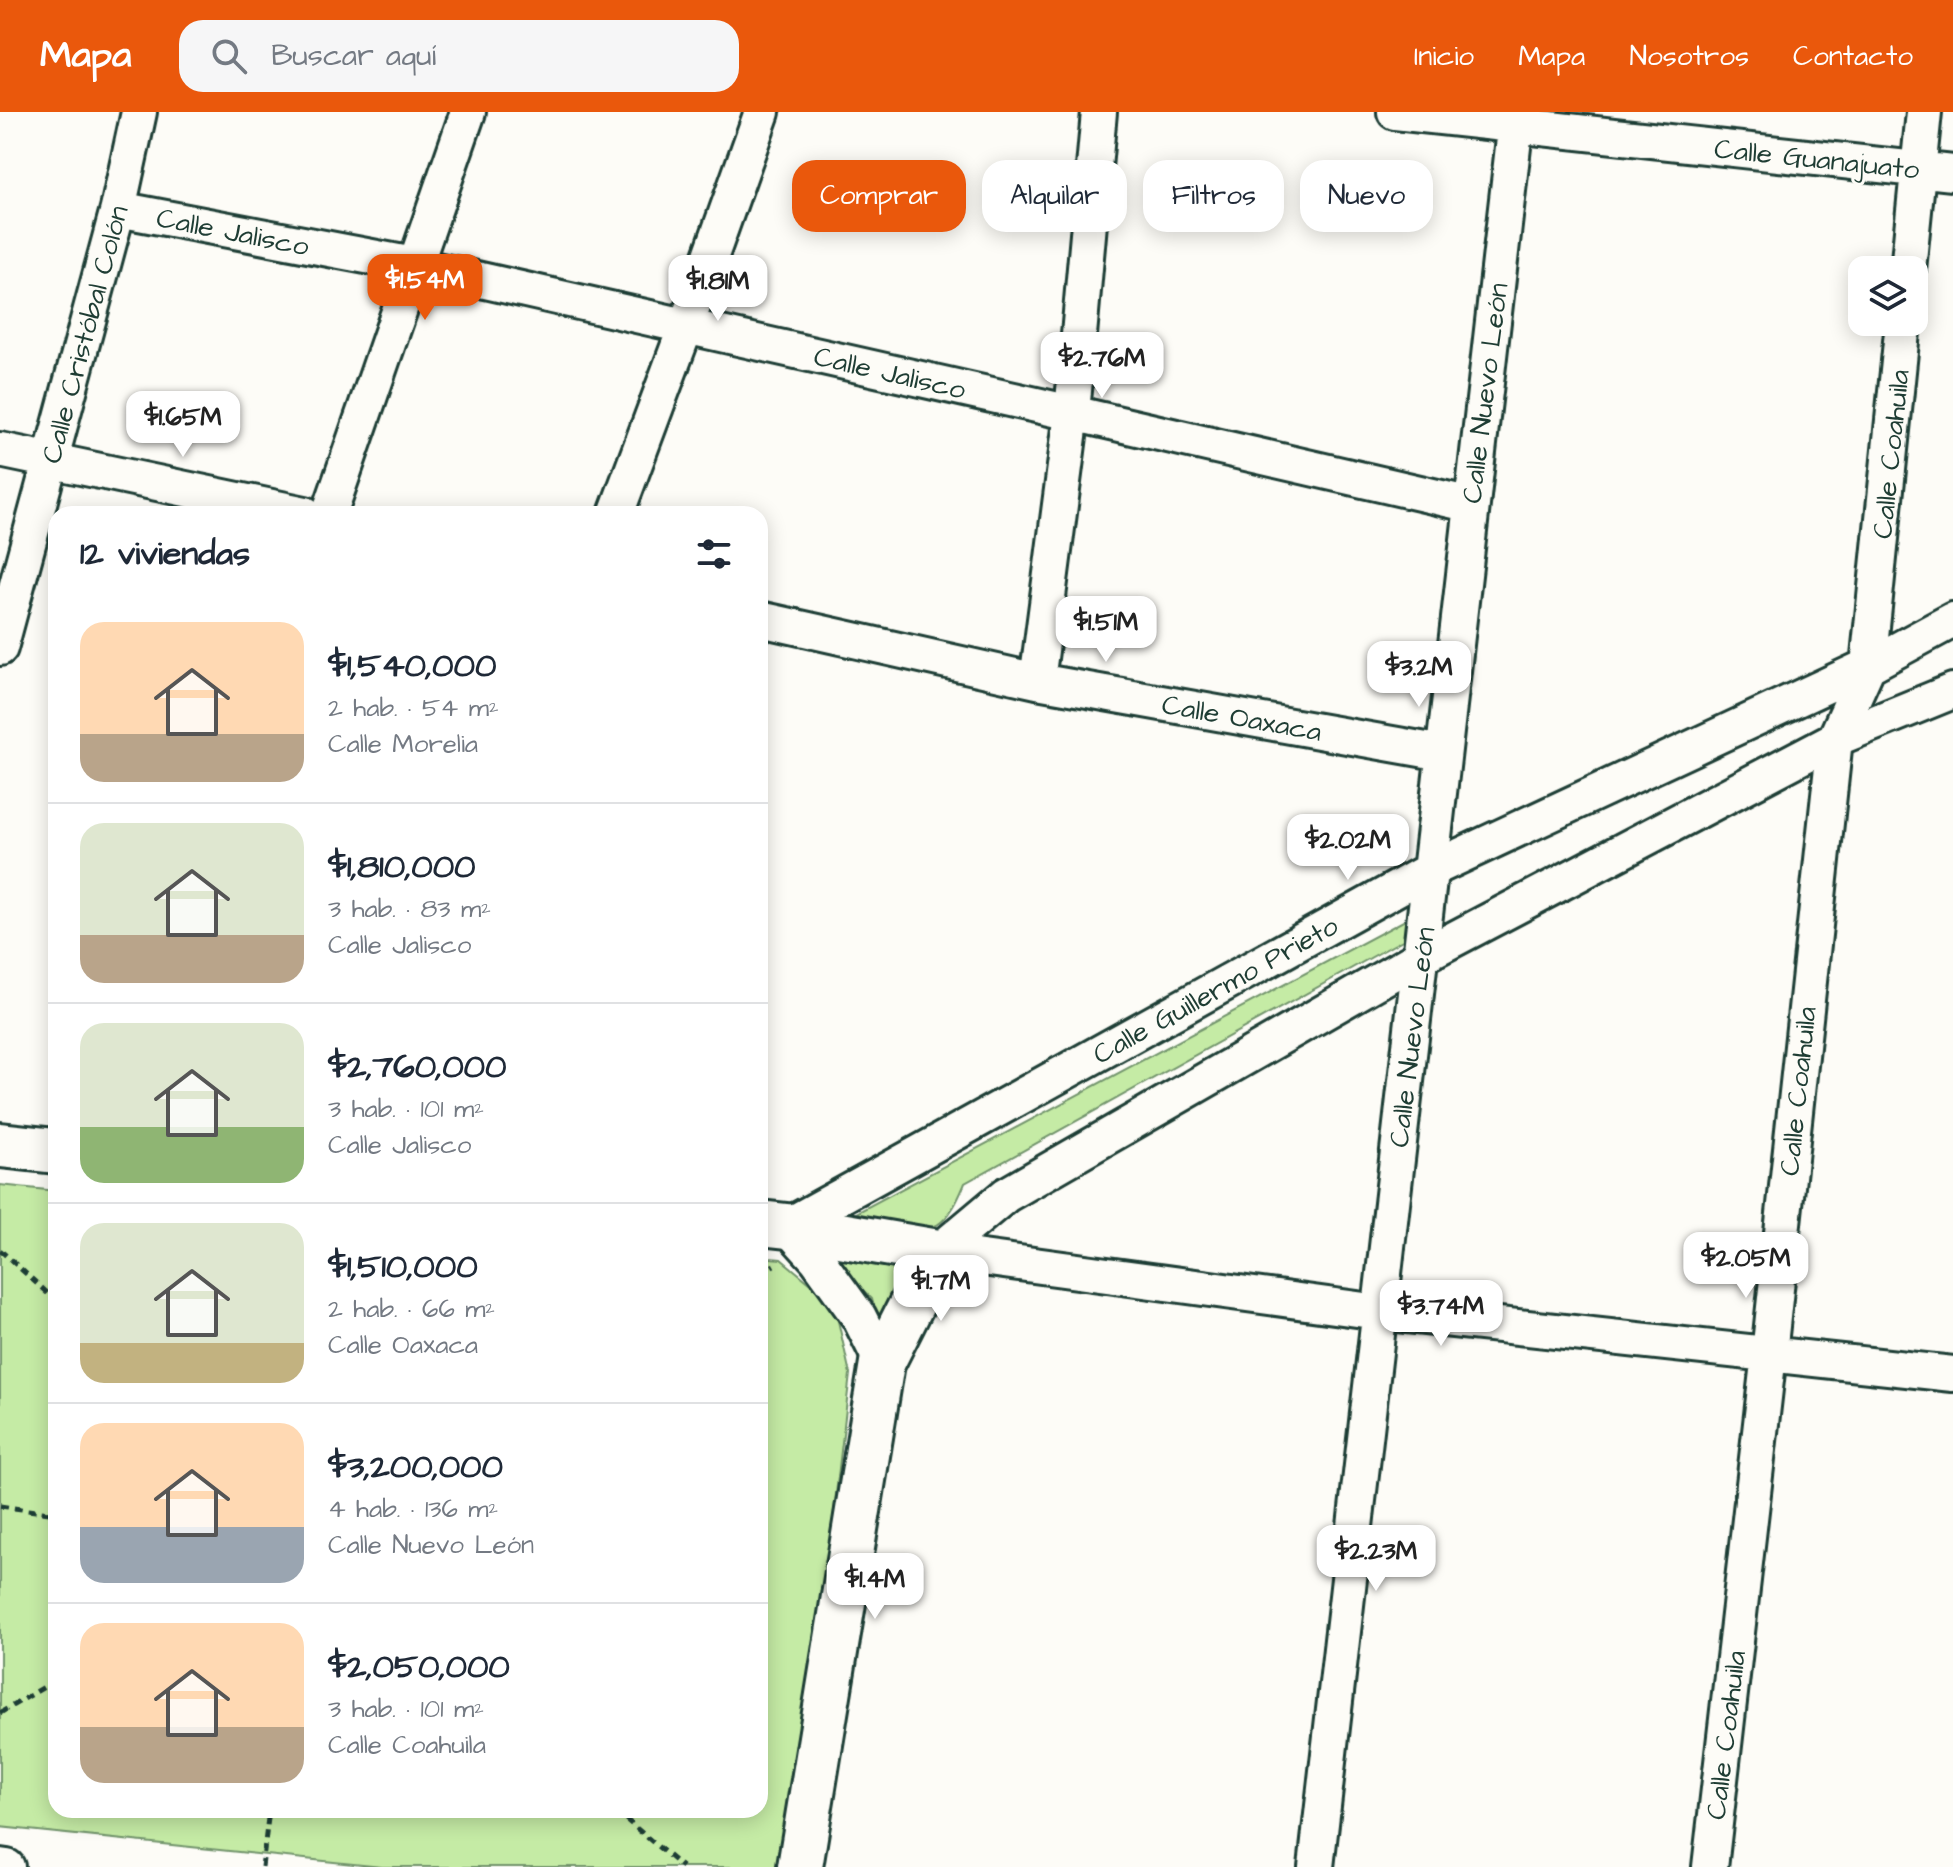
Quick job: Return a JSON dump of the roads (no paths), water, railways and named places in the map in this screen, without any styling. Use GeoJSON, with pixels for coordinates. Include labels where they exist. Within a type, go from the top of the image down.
{"type":"FeatureCollection","features":[{"type":"Feature","properties":{"kind":"main road"},"geometry":{"type":"LineString","coordinates":[[0,1145],[48,1150]]}},
{"type":"Feature","properties":{"kind":"main road"},"geometry":{"type":"LineString","coordinates":[[773,1224],[938,1252],[882,1363],[800,1867]]}},
{"type":"Feature","properties":{"kind":"street","name":"Calle Cristóbal Colón"},"geometry":{"type":"LineString","coordinates":[[0,648],[118,209],[139,112]]}},
{"type":"Feature","properties":{"kind":"street"},"geometry":{"type":"LineString","coordinates":[[332,506],[468,112]]}},
{"type":"Feature","properties":{"kind":"street"},"geometry":{"type":"LineString","coordinates":[[619,506],[762,112]]}},
{"type":"Feature","properties":{"kind":"street"},"geometry":{"type":"LineString","coordinates":[[1037,681],[1072,413],[1099,112]]}},
{"type":"Feature","properties":{"kind":"street","name":"Calle Guanajuato"},"geometry":{"type":"LineString","coordinates":[[1395,112],[1516,119],[1953,173]]}},
{"type":"Feature","properties":{"kind":"street"},"geometry":{"type":"LineString","coordinates":[[1909,256],[1924,112]]}},
{"type":"Feature","properties":{"kind":"street","name":"Calle Nuevo León"},"geometry":{"type":"LineString","coordinates":[[1316,1867],[1516,119]]}},
{"type":"Feature","properties":{"kind":"street","name":"Calle Jalisco"},"geometry":{"type":"LineString","coordinates":[[118,209],[414,265],[1472,505]]}},
{"type":"Feature","properties":{"kind":"street","name":"Calle Coahuila"},"geometry":{"type":"LineString","coordinates":[[1710,1867],[1835,739],[1868,666],[1902,336]]}},
{"type":"Feature","properties":{"kind":"street"},"geometry":{"type":"LineString","coordinates":[[0,450],[267,506]]}},
{"type":"Feature","properties":{"kind":"street","name":"Calle Guillermo Prieto"},"geometry":{"type":"LineString","coordinates":[[773,1224],[1430,870],[1868,666],[1953,620]]}},
{"type":"Feature","properties":{"kind":"street","name":"Calle Oaxaca"},"geometry":{"type":"LineString","coordinates":[[768,621],[1037,681],[1443,753]]}},
{"type":"Feature","properties":{"kind":"street"},"geometry":{"type":"LineString","coordinates":[[938,1252],[1006,1195],[1420,957],[1835,739],[1951,694]]}},
{"type":"Feature","properties":{"kind":"street"},"geometry":{"type":"LineString","coordinates":[[773,1224],[817,1259],[859,1317],[882,1363]]}},
{"type":"Feature","properties":{"kind":"street"},"geometry":{"type":"LineString","coordinates":[[938,1252],[1379,1312],[1953,1374]]}},
{"type":"Feature","properties":{"kind":"street"},"geometry":{"type":"LineString","coordinates":[[0,1866],[7,1867]]}}]}
